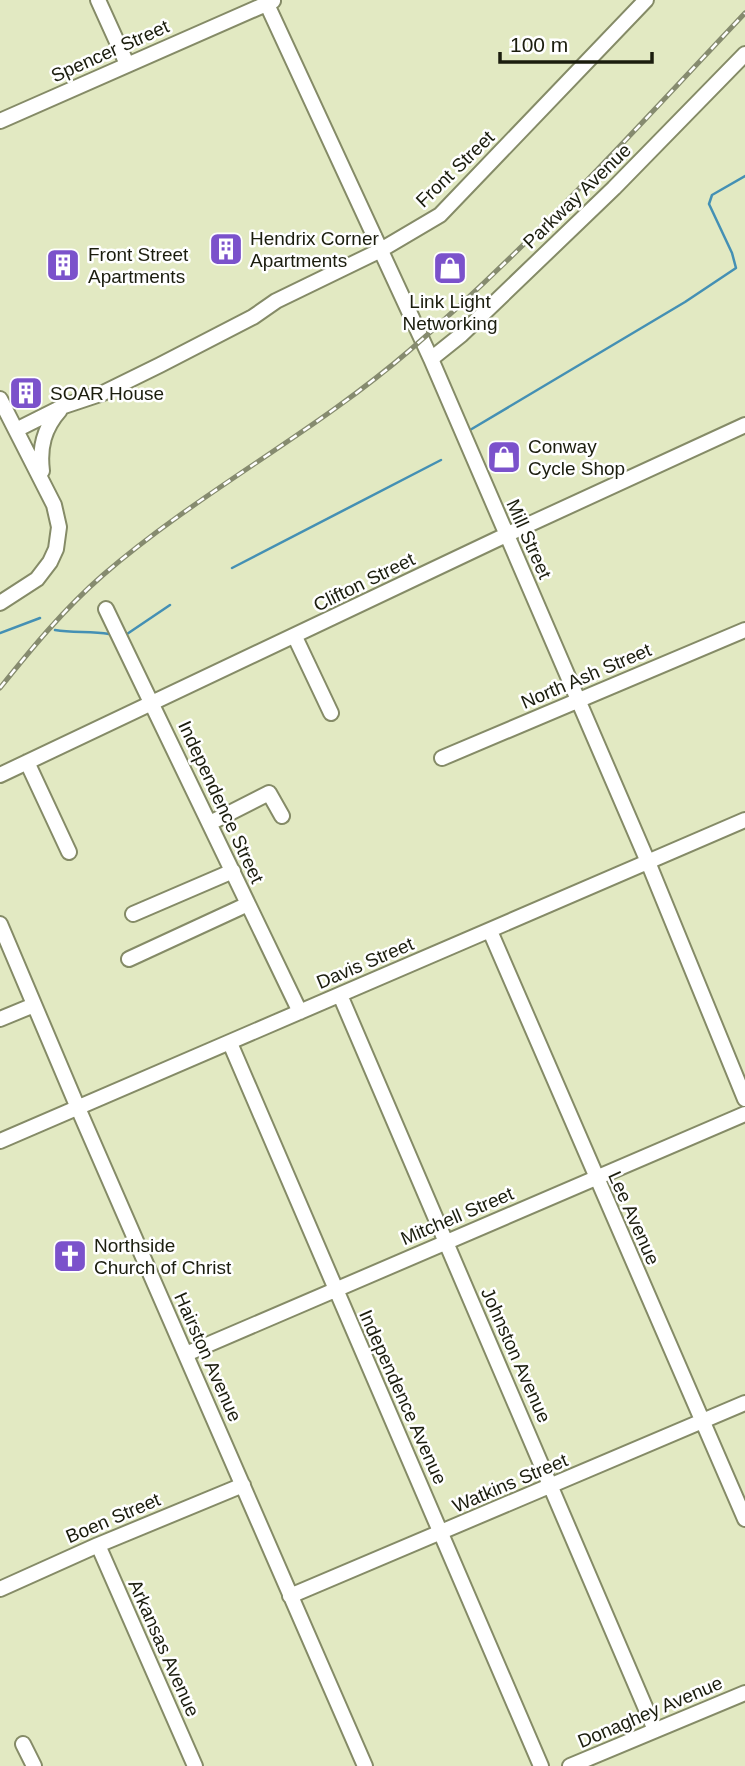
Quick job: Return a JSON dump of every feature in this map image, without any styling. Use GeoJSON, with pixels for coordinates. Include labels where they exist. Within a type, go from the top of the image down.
{"type":"FeatureCollection","features":[{"type":"Feature","properties":{"kind":"street"},"geometry":{"type":"LineString","coordinates":[[98,0],[127,64]]}},
{"type":"Feature","properties":{"kind":"street","name":"Front Street"},"geometry":{"type":"LineString","coordinates":[[16,430],[64,406],[103,393],[125,382],[253,317],[276,301],[379,251],[440,215],[646,0]]}},
{"type":"Feature","properties":{"kind":"street","name":"Spencer Street"},"geometry":{"type":"LineString","coordinates":[[0,121],[268,1]]}},
{"type":"Feature","properties":{"kind":"street","name":"Mill Street"},"geometry":{"type":"LineString","coordinates":[[268,1],[430,359],[579,701],[745,1099]]}},
{"type":"Feature","properties":{"kind":"street","name":"Parkway Avenue"},"geometry":{"type":"LineString","coordinates":[[430,359],[461,335],[614,188],[745,54]]}},
{"type":"Feature","properties":{"kind":"street"},"geometry":{"type":"LineString","coordinates":[[0,399],[54,505],[58,527],[56,549],[50,562],[37,579],[0,603]]}},
{"type":"Feature","properties":{"kind":"street"},"geometry":{"type":"LineString","coordinates":[[42,480],[42,441],[48,425],[64,406]]}},
{"type":"Feature","properties":{"kind":"street","name":"Clifton Street"},"geometry":{"type":"LineString","coordinates":[[0,775],[745,425]]}},
{"type":"Feature","properties":{"kind":"street","name":"Independence Street"},"geometry":{"type":"LineString","coordinates":[[106,609],[300,1012]]}},
{"type":"Feature","properties":{"kind":"street","name":"North Ash Street"},"geometry":{"type":"LineString","coordinates":[[442,758],[745,630]]}},
{"type":"Feature","properties":{"kind":"street"},"geometry":{"type":"LineString","coordinates":[[295,637],[331,713]]}},
{"type":"Feature","properties":{"kind":"street"},"geometry":{"type":"LineString","coordinates":[[27,762],[69,852]]}},
{"type":"Feature","properties":{"kind":"street"},"geometry":{"type":"LineString","coordinates":[[210,823],[269,793],[282,816]]}},
{"type":"Feature","properties":{"kind":"street","name":"Davis Street"},"geometry":{"type":"LineString","coordinates":[[0,1141],[745,820]]}},
{"type":"Feature","properties":{"kind":"street"},"geometry":{"type":"LineString","coordinates":[[133,914],[233,871]]}},
{"type":"Feature","properties":{"kind":"street"},"geometry":{"type":"LineString","coordinates":[[129,959],[248,904]]}},
{"type":"Feature","properties":{"kind":"street","name":"Hairston Avenue"},"geometry":{"type":"LineString","coordinates":[[0,924],[365,1766]]}},
{"type":"Feature","properties":{"kind":"street","name":"Lee Avenue"},"geometry":{"type":"LineString","coordinates":[[490,931],[745,1519]]}},
{"type":"Feature","properties":{"kind":"street","name":"Johnston Avenue"},"geometry":{"type":"LineString","coordinates":[[340,995],[656,1730]]}},
{"type":"Feature","properties":{"kind":"street"},"geometry":{"type":"LineString","coordinates":[[0,1019],[34,1005]]}},
{"type":"Feature","properties":{"kind":"street","name":"Independence Avenue"},"geometry":{"type":"LineString","coordinates":[[230,1043],[541,1766]]}},
{"type":"Feature","properties":{"kind":"street","name":"Mitchell Street"},"geometry":{"type":"LineString","coordinates":[[186,1354],[745,1114]]}},
{"type":"Feature","properties":{"kind":"street","name":"Watkins Street"},"geometry":{"type":"LineString","coordinates":[[290,1597],[745,1403]]}},
{"type":"Feature","properties":{"kind":"street","name":"Boen Street"},"geometry":{"type":"LineString","coordinates":[[0,1589],[243,1485]]}},
{"type":"Feature","properties":{"kind":"street","name":"Arkansas Avenue"},"geometry":{"type":"LineString","coordinates":[[98,1545],[195,1766]]}},
{"type":"Feature","properties":{"kind":"street","name":"Donaghey Avenue"},"geometry":{"type":"LineString","coordinates":[[570,1766],[745,1693]]}},
{"type":"Feature","properties":{"kind":"street"},"geometry":{"type":"LineString","coordinates":[[23,1744],[34,1766]]}},
{"type":"Feature","properties":{"kind":"waterway"},"geometry":{"type":"LineString","coordinates":[[470,430],[685,302],[736,268],[732,253],[709,204],[712,195],[745,176]]}},
{"type":"Feature","properties":{"kind":"waterway"},"geometry":{"type":"LineString","coordinates":[[232,568],[441,460]]}},
{"type":"Feature","properties":{"kind":"waterway"},"geometry":{"type":"LineString","coordinates":[[127,634],[170,605]]}},
{"type":"Feature","properties":{"kind":"waterway"},"geometry":{"type":"LineString","coordinates":[[0,633],[40,618]]}},
{"type":"Feature","properties":{"kind":"waterway"},"geometry":{"type":"LineString","coordinates":[[55,630],[109,634]]}},
{"type":"Feature","properties":{"kind":"railway"},"geometry":{"type":"LineString","coordinates":[[0,688],[62,615],[103,575],[178,516],[335,408],[410,350],[498,270],[582,186],[745,13]]}},
{"type":"Feature","properties":{"kind":"place","name":"Hendrix Corner Apartments"},"geometry":{"type":"Point","coordinates":[226,249]}},
{"type":"Feature","properties":{"kind":"place","name":"Front Street Apartments"},"geometry":{"type":"Point","coordinates":[63,265]}},
{"type":"Feature","properties":{"kind":"place","name":"Link Light Networking"},"geometry":{"type":"Point","coordinates":[450,268]}},
{"type":"Feature","properties":{"kind":"place","name":"SOAR House"},"geometry":{"type":"Point","coordinates":[26,393]}},
{"type":"Feature","properties":{"kind":"place","name":"Conway Cycle Shop"},"geometry":{"type":"Point","coordinates":[504,457]}},
{"type":"Feature","properties":{"kind":"place","name":"Northside Church of Christ"},"geometry":{"type":"Point","coordinates":[70,1256]}}]}
